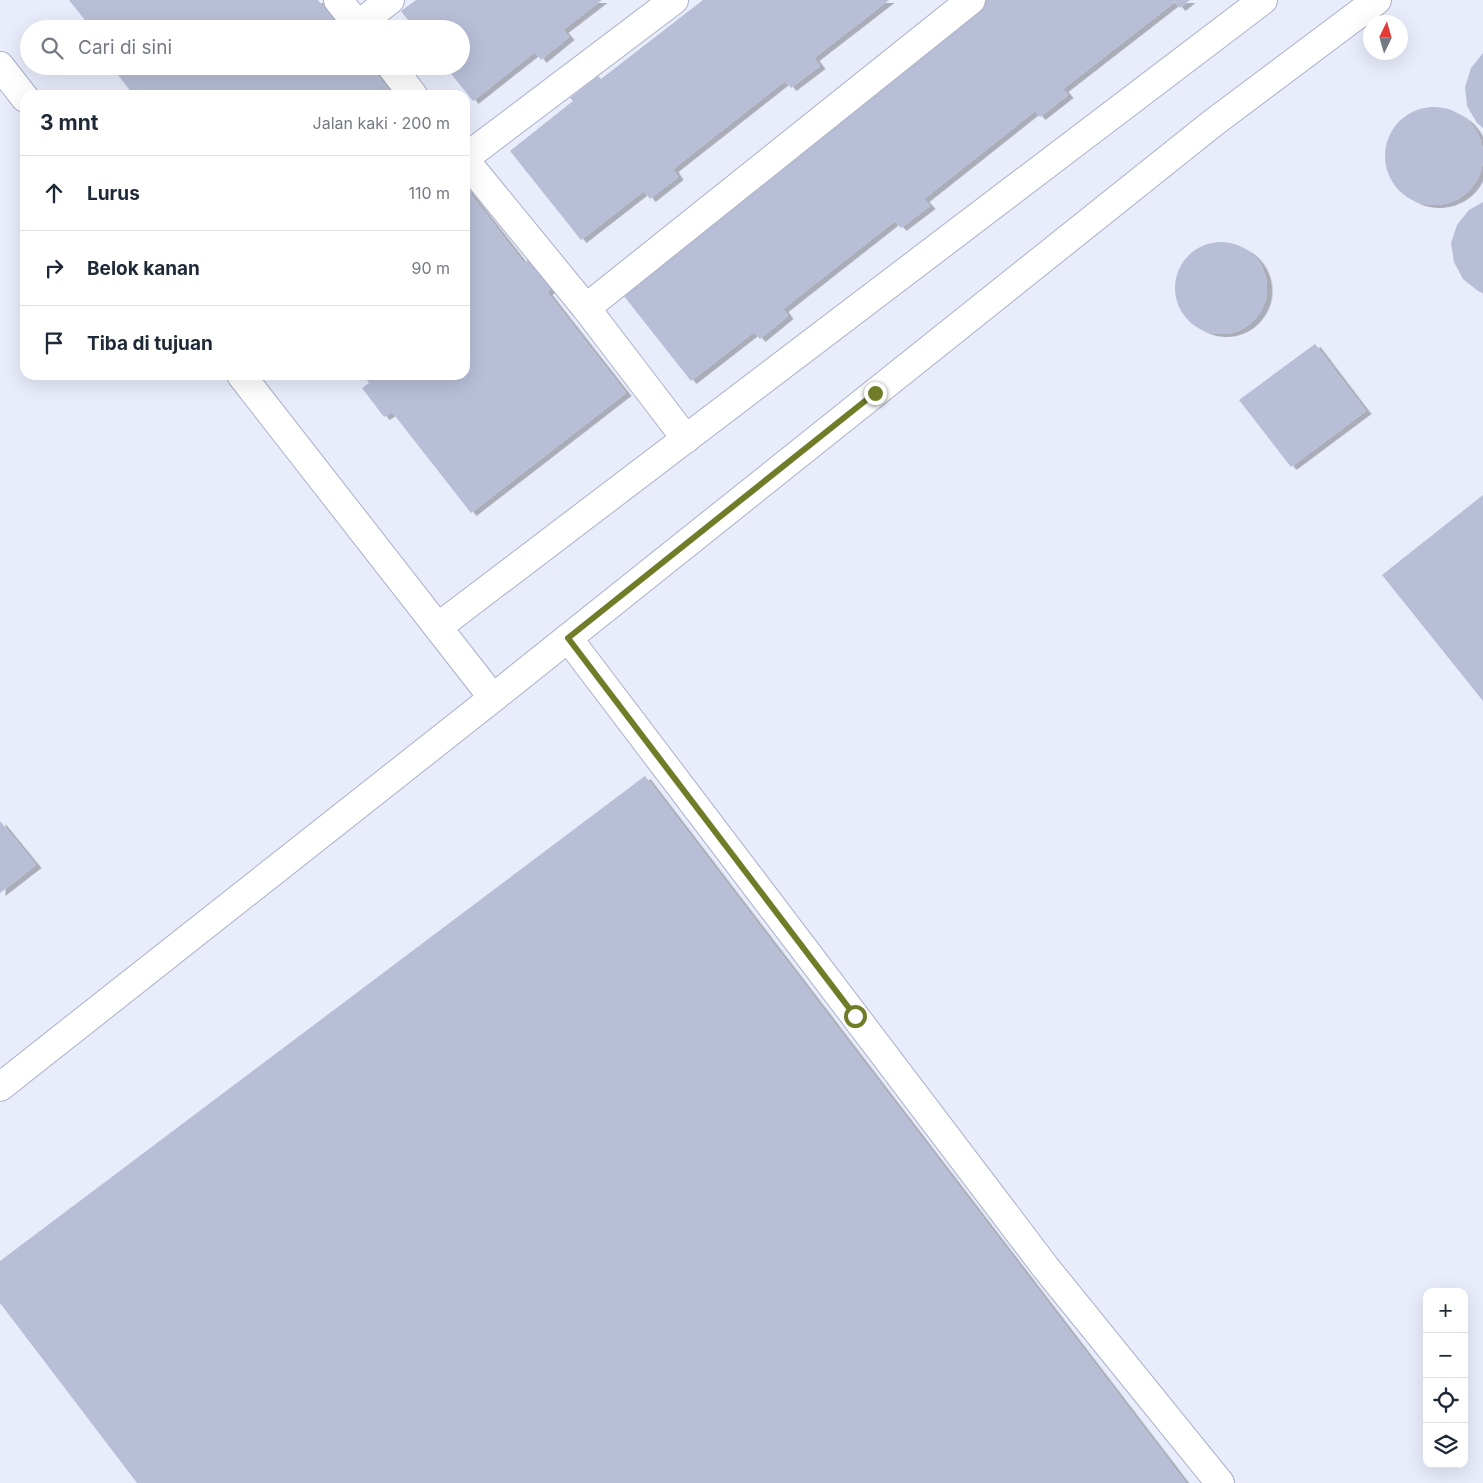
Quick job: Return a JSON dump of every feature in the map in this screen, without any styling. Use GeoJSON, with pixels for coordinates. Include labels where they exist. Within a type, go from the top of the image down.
{"type":"FeatureCollection","features":[{"type":"Feature","properties":{"kind":"lane"},"geometry":{"type":"LineString","coordinates":[[338,0],[354,20]]}},
{"type":"Feature","properties":{"kind":"lane"},"geometry":{"type":"LineString","coordinates":[[367,20],[390,0]]}},
{"type":"Feature","properties":{"kind":"lane"},"geometry":{"type":"LineString","coordinates":[[470,155],[674,0]]}},
{"type":"Feature","properties":{"kind":"lane"},"geometry":{"type":"LineString","coordinates":[[586,308],[971,0]]}},
{"type":"Feature","properties":{"kind":"lane"},"geometry":{"type":"LineString","coordinates":[[438,628],[1262,0]]}},
{"type":"Feature","properties":{"kind":"lane"},"geometry":{"type":"LineString","coordinates":[[0,1087],[493,698],[1213,123],[1377,0]]}},
{"type":"Feature","properties":{"kind":"lane"},"geometry":{"type":"LineString","coordinates":[[0,66],[20,92]]}},
{"type":"Feature","properties":{"kind":"lane"},"geometry":{"type":"LineString","coordinates":[[398,75],[409,90]]}},
{"type":"Feature","properties":{"kind":"lane"},"geometry":{"type":"LineString","coordinates":[[470,165],[586,308],[686,439]]}},
{"type":"Feature","properties":{"kind":"lane"},"geometry":{"type":"LineString","coordinates":[[245,380],[493,698]]}},
{"type":"Feature","properties":{"kind":"lane"},"geometry":{"type":"LineString","coordinates":[[568,638],[1046,1268],[1220,1483]]}},
{"type":"Feature","properties":{"kind":"building"},"geometry":{"type":"Polygon","coordinates":[[[69,0],[318,0],[334,20],[85,20],[69,0]]]}},
{"type":"Feature","properties":{"kind":"building"},"geometry":{"type":"Polygon","coordinates":[[[416,0],[602,0],[563,30],[569,37],[541,60],[535,52],[473,101],[470,97],[470,90],[464,90],[452,75],[470,75],[470,20],[408,20],[401,11],[416,0]]]}},
{"type":"Feature","properties":{"kind":"building"},"geometry":{"type":"Polygon","coordinates":[[[703,0],[889,0],[814,58],[820,66],[791,88],[785,81],[673,169],[678,177],[650,199],[644,191],[581,240],[510,151],[573,101],[570,98],[598,76],[601,79],[703,0]]]}},
{"type":"Feature","properties":{"kind":"building"},"geometry":{"type":"Polygon","coordinates":[[[980,0],[1190,0],[1180,8],[1175,2],[1063,89],[1068,95],[1040,117],[1035,111],[924,199],[930,206],[901,228],[895,221],[783,309],[788,316],[760,339],[754,332],[691,381],[620,291],[980,0]]]}},
{"type":"Feature","properties":{"kind":"building"},"geometry":{"type":"Polygon","coordinates":[[[1483,53],[1483,128],[1477,123],[1467,106],[1465,87],[1471,68],[1483,53]]]}},
{"type":"Feature","properties":{"kind":"building"},"geometry":{"type":"Polygon","coordinates":[[[118,75],[377,75],[389,90],[140,90],[138,88],[130,90],[118,75]]]}},
{"type":"Feature","properties":{"kind":"building"},"geometry":{"type":"Polygon","coordinates":[[[1434,107],[1453,111],[1469,121],[1479,137],[1483,156],[1479,175],[1469,191],[1453,201],[1434,205],[1415,201],[1399,191],[1389,175],[1385,156],[1389,137],[1399,121],[1415,111],[1434,107]]]}},
{"type":"Feature","properties":{"kind":"building"},"geometry":{"type":"Polygon","coordinates":[[[470,193],[524,263],[529,259],[552,288],[547,292],[626,393],[471,513],[392,412],[384,417],[362,388],[369,383],[367,380],[470,380],[470,193]]]}},
{"type":"Feature","properties":{"kind":"building"},"geometry":{"type":"Polygon","coordinates":[[[1483,202],[1483,293],[1463,279],[1454,262],[1451,243],[1457,225],[1469,210],[1483,202]]]}},
{"type":"Feature","properties":{"kind":"building"},"geometry":{"type":"Polygon","coordinates":[[[1221,242],[1239,246],[1254,255],[1263,270],[1267,288],[1263,306],[1254,321],[1239,330],[1221,334],[1203,330],[1188,321],[1179,306],[1175,288],[1179,270],[1188,255],[1203,246],[1221,242]]]}},
{"type":"Feature","properties":{"kind":"building"},"geometry":{"type":"Polygon","coordinates":[[[1315,344],[1366,411],[1291,467],[1239,400],[1315,344]]]}},
{"type":"Feature","properties":{"kind":"building"},"geometry":{"type":"Polygon","coordinates":[[[1483,495],[1483,701],[1382,575],[1483,495]]]}},
{"type":"Feature","properties":{"kind":"building"},"geometry":{"type":"Polygon","coordinates":[[[645,776],[1186,1483],[137,1483],[0,1303],[0,1261],[645,776]]]}},
{"type":"Feature","properties":{"kind":"building"},"geometry":{"type":"Polygon","coordinates":[[[0,821],[36,865],[0,893],[0,821]]]}},
{"type":"Feature","properties":{"kind":"route"},"geometry":{"type":"LineString","coordinates":[[855,1016],[568,638],[875,393]]}}]}
